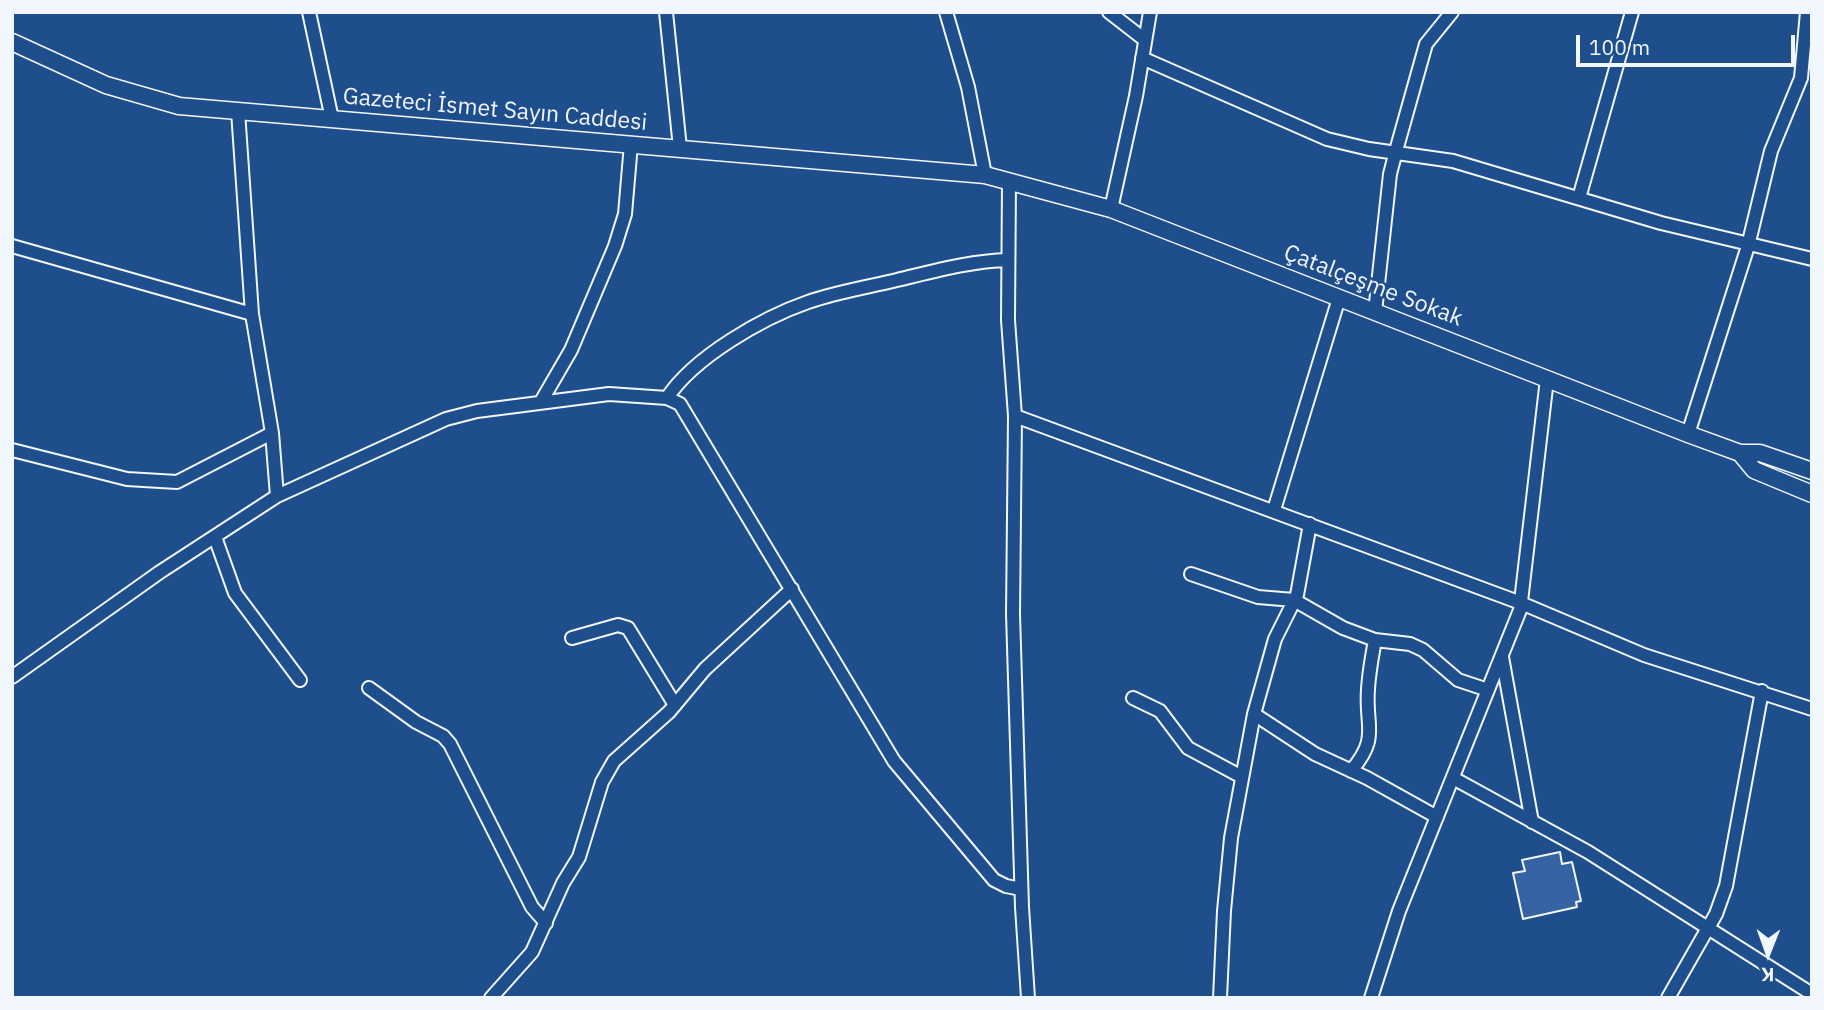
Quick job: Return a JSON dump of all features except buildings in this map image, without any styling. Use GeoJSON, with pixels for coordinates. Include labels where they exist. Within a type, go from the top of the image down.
{"type":"FeatureCollection","features":[{"type":"Feature","properties":{"kind":"street"},"geometry":{"type":"LineString","coordinates":[[309,12],[332,119]]}},
{"type":"Feature","properties":{"kind":"street"},"geometry":{"type":"LineString","coordinates":[[666,12],[680,148]]}},
{"type":"Feature","properties":{"kind":"street"},"geometry":{"type":"LineString","coordinates":[[946,12],[968,87],[985,175]]}},
{"type":"Feature","properties":{"kind":"street"},"geometry":{"type":"LineString","coordinates":[[1109,12],[1145,40]]}},
{"type":"Feature","properties":{"kind":"street"},"geometry":{"type":"LineString","coordinates":[[1111,209],[1150,12]]}},
{"type":"Feature","properties":{"kind":"street"},"geometry":{"type":"LineString","coordinates":[[1376,312],[1396,150],[1426,44],[1452,12]]}},
{"type":"Feature","properties":{"kind":"street"},"geometry":{"type":"LineString","coordinates":[[1579,198],[1632,12]]}},
{"type":"Feature","properties":{"kind":"street"},"geometry":{"type":"LineString","coordinates":[[1688,434],[1748,246],[1771,152],[1801,78],[1807,12]]}},
{"type":"Feature","properties":{"kind":"street","name":"Gazeteci İsmet Sayın Caddesi"},"geometry":{"type":"LineString","coordinates":[[12,42],[68,69],[141,96],[179,106],[985,175]]}},
{"type":"Feature","properties":{"kind":"street"},"geometry":{"type":"LineString","coordinates":[[1142,58],[1327,139],[1369,149],[1396,150],[1453,161],[1661,223],[1748,246],[1812,259]]}},
{"type":"Feature","properties":{"kind":"street"},"geometry":{"type":"LineString","coordinates":[[238,111],[252,314],[272,433],[277,496]]}},
{"type":"Feature","properties":{"kind":"street"},"geometry":{"type":"LineString","coordinates":[[542,400],[570,350],[615,246],[625,214],[631,144]]}},
{"type":"Feature","properties":{"kind":"street","name":"Çatalçeşme Sokak"},"geometry":{"type":"LineString","coordinates":[[985,175],[1111,209],[1740,453]]}},
{"type":"Feature","properties":{"kind":"street"},"geometry":{"type":"LineString","coordinates":[[1009,181],[1008,320],[1015,416],[1013,614],[1021,889],[1028,998]]}},
{"type":"Feature","properties":{"kind":"street"},"geometry":{"type":"LineString","coordinates":[[12,246],[252,314]]}},
{"type":"Feature","properties":{"kind":"street"},"geometry":{"type":"LineString","coordinates":[[667,398],[679,380],[703,361],[742,335],[808,302],[973,261],[1009,260]]}},
{"type":"Feature","properties":{"kind":"street"},"geometry":{"type":"LineString","coordinates":[[1274,510],[1339,298]]}},
{"type":"Feature","properties":{"kind":"street"},"geometry":{"type":"LineString","coordinates":[[1371,998],[1399,911],[1521,603],[1547,379]]}},
{"type":"Feature","properties":{"kind":"street"},"geometry":{"type":"LineString","coordinates":[[12,677],[277,496],[446,419],[542,400],[609,394],[667,398],[680,404],[894,761],[994,880],[1021,889]]}},
{"type":"Feature","properties":{"kind":"street"},"geometry":{"type":"LineString","coordinates":[[1015,416],[1521,603],[1644,655],[1812,709]]}},
{"type":"Feature","properties":{"kind":"street"},"geometry":{"type":"LineString","coordinates":[[12,450],[127,479],[177,482],[272,433]]}},
{"type":"Feature","properties":{"kind":"street"},"geometry":{"type":"LineString","coordinates":[[1740,453],[1760,453],[1812,471]]}},
{"type":"Feature","properties":{"kind":"street"},"geometry":{"type":"LineString","coordinates":[[1740,453],[1754,470],[1812,494]]}},
{"type":"Feature","properties":{"kind":"street"},"geometry":{"type":"LineString","coordinates":[[1220,998],[1231,838],[1242,776],[1254,714],[1275,639],[1294,600],[1310,524]]}},
{"type":"Feature","properties":{"kind":"street"},"geometry":{"type":"LineString","coordinates":[[215,537],[235,593],[300,680]]}},
{"type":"Feature","properties":{"kind":"street"},"geometry":{"type":"LineString","coordinates":[[1191,574],[1258,597],[1294,600],[1343,628],[1375,640],[1409,644],[1423,650],[1458,680],[1488,690]]}},
{"type":"Feature","properties":{"kind":"street"},"geometry":{"type":"LineString","coordinates":[[492,997],[532,952],[579,857],[603,782],[614,761],[675,705],[705,669],[792,589]]}},
{"type":"Feature","properties":{"kind":"street"},"geometry":{"type":"LineString","coordinates":[[572,638],[618,625],[628,628],[675,705]]}},
{"type":"Feature","properties":{"kind":"street"},"geometry":{"type":"LineString","coordinates":[[1352,771],[1365,755],[1371,733],[1368,692],[1375,640]]}},
{"type":"Feature","properties":{"kind":"street"},"geometry":{"type":"LineString","coordinates":[[1502,656],[1532,822]]}},
{"type":"Feature","properties":{"kind":"street"},"geometry":{"type":"LineString","coordinates":[[369,688],[416,722],[443,736],[450,744],[532,907],[545,923]]}},
{"type":"Feature","properties":{"kind":"street"},"geometry":{"type":"LineString","coordinates":[[1668,998],[1709,929],[1726,886],[1762,691]]}},
{"type":"Feature","properties":{"kind":"street"},"geometry":{"type":"LineString","coordinates":[[1133,698],[1160,711],[1188,748],[1242,776]]}},
{"type":"Feature","properties":{"kind":"street"},"geometry":{"type":"LineString","coordinates":[[1254,714],[1315,754],[1437,817]]}},
{"type":"Feature","properties":{"kind":"street"},"geometry":{"type":"LineString","coordinates":[[1453,778],[1588,852],[1812,994]]}}]}
